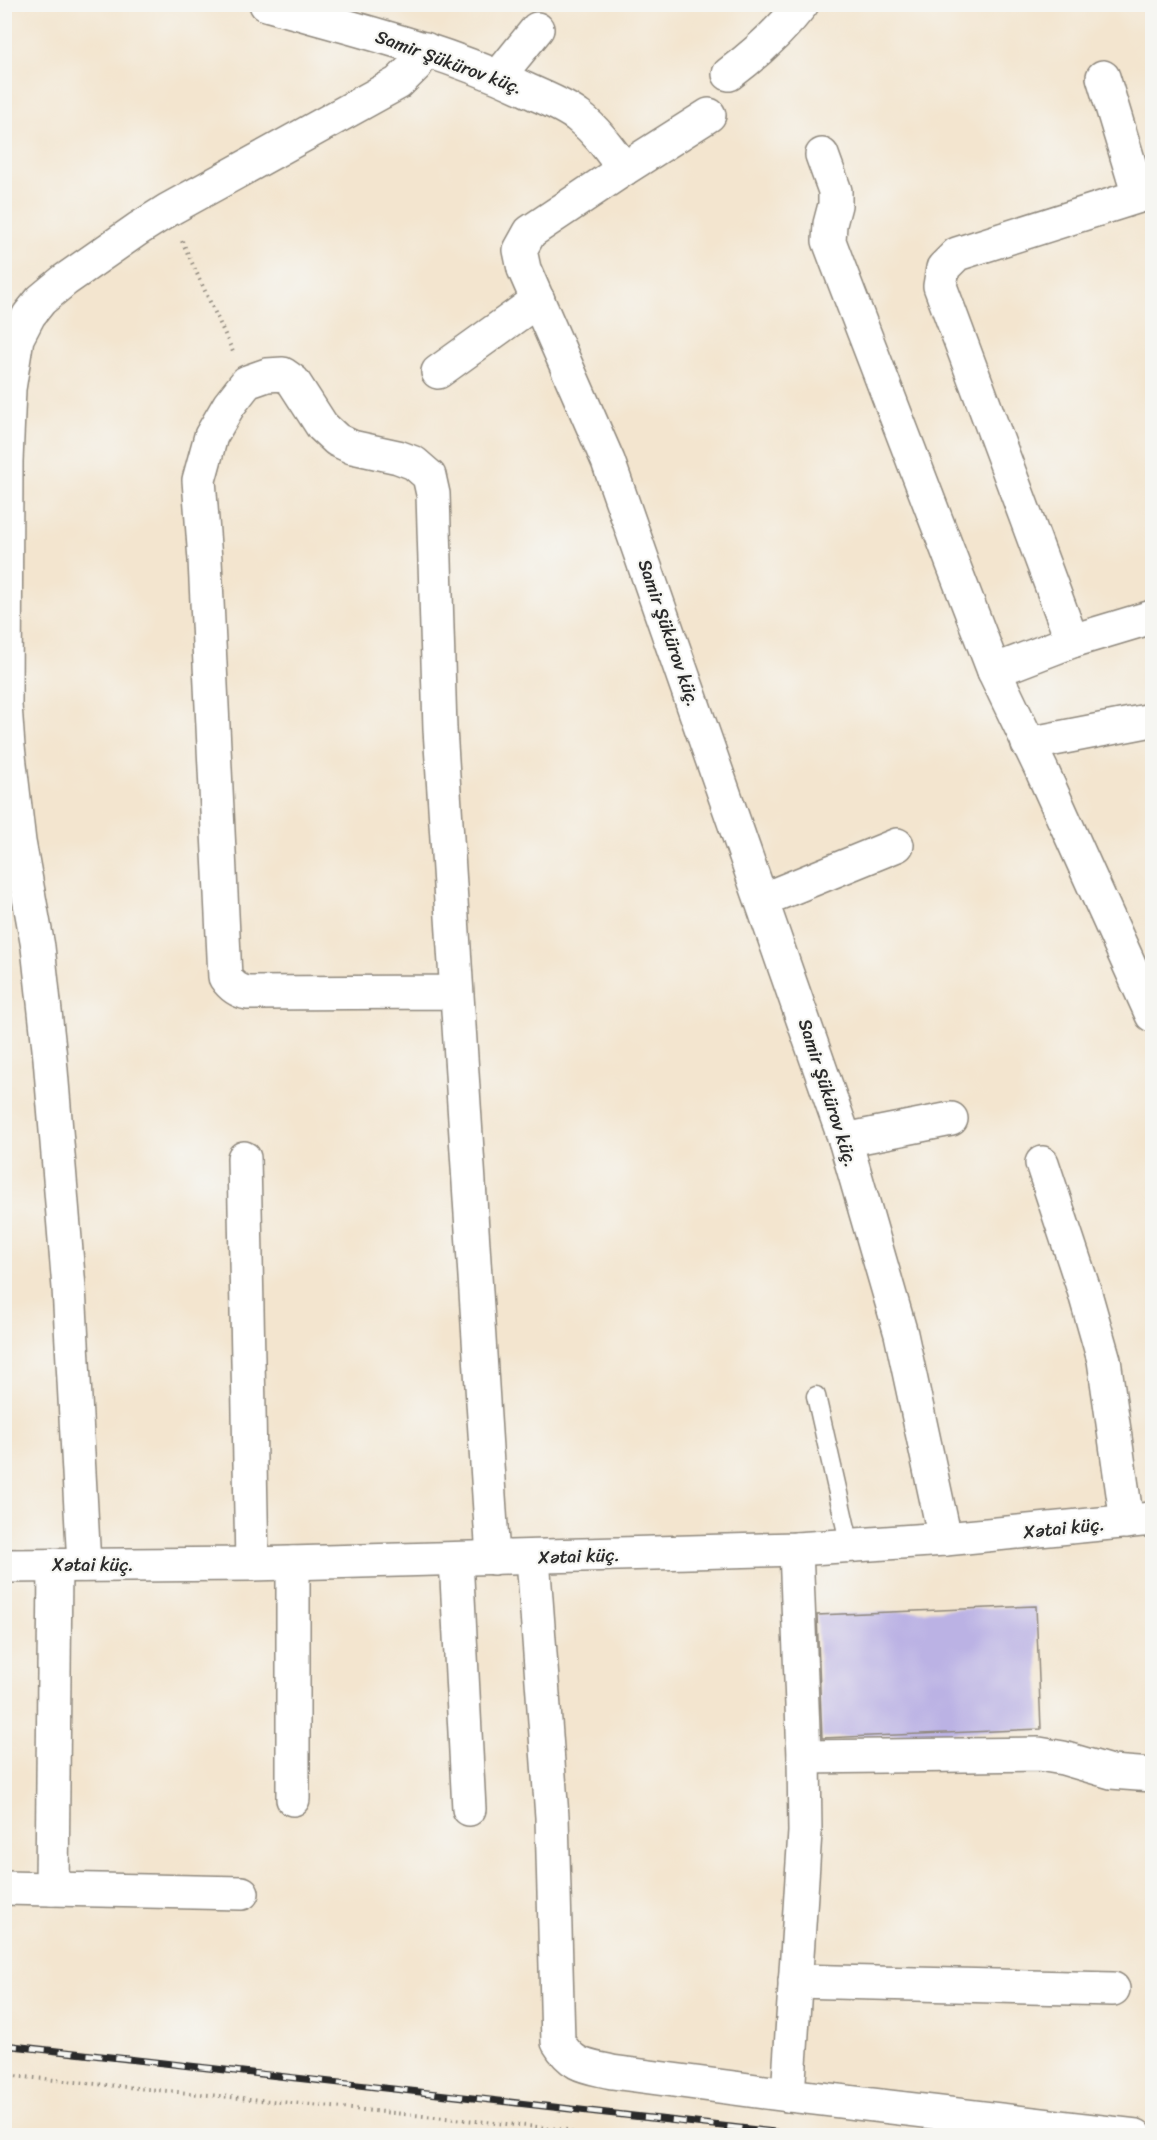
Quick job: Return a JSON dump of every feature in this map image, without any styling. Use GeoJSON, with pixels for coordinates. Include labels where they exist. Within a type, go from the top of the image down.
{"type":"FeatureCollection","features":[{"type":"Feature","properties":{"kind":"street","name":"Samir Şükürov küç."},"geometry":{"type":"LineString","coordinates":[[266,4],[425,49],[498,76],[579,116],[603,139],[624,169],[530,232],[520,250],[524,268],[608,461],[845,1140],[901,1334],[945,1539]]}},
{"type":"Feature","properties":{"kind":"street"},"geometry":{"type":"LineString","coordinates":[[729,74],[772,39],[802,4]]}},
{"type":"Feature","properties":{"kind":"street"},"geometry":{"type":"LineString","coordinates":[[498,76],[537,29]]}},
{"type":"Feature","properties":{"kind":"street"},"geometry":{"type":"LineString","coordinates":[[52,1889],[70,1565],[69,1288],[50,1058],[38,947],[19,842],[6,748],[6,461],[9,389],[17,338],[29,315],[41,300],[74,274],[168,210],[398,83],[416,65],[425,49]]}},
{"type":"Feature","properties":{"kind":"street"},"geometry":{"type":"LineString","coordinates":[[1072,641],[939,286],[943,268],[957,254],[1146,194],[1103,77]]}},
{"type":"Feature","properties":{"kind":"street"},"geometry":{"type":"LineString","coordinates":[[624,169],[709,115]]}},
{"type":"Feature","properties":{"kind":"street"},"geometry":{"type":"LineString","coordinates":[[822,155],[835,191],[836,205],[830,224],[829,241],[994,671],[1043,773],[1152,1015]]}},
{"type":"Feature","properties":{"kind":"street"},"geometry":{"type":"LineString","coordinates":[[438,372],[538,300]]}},
{"type":"Feature","properties":{"kind":"street"},"geometry":{"type":"LineString","coordinates":[[456,992],[248,993],[230,985],[225,977],[205,560],[199,480],[211,436],[229,405],[247,382],[267,375],[283,374],[293,381],[322,426],[337,440],[352,447],[398,457],[414,463],[429,476],[434,494],[440,729],[493,1558]]}},
{"type":"Feature","properties":{"kind":"street"},"geometry":{"type":"LineString","coordinates":[[994,671],[1072,641],[1152,617]]}},
{"type":"Feature","properties":{"kind":"street"},"geometry":{"type":"LineString","coordinates":[[1028,744],[1152,720]]}},
{"type":"Feature","properties":{"kind":"street"},"geometry":{"type":"LineString","coordinates":[[762,900],[897,845]]}},
{"type":"Feature","properties":{"kind":"street"},"geometry":{"type":"LineString","coordinates":[[845,1140],[951,1119]]}},
{"type":"Feature","properties":{"kind":"street"},"geometry":{"type":"LineString","coordinates":[[244,1158],[252,1564]]}},
{"type":"Feature","properties":{"kind":"street"},"geometry":{"type":"LineString","coordinates":[[1042,1163],[1084,1290],[1104,1360],[1140,1520]]}},
{"type":"Feature","properties":{"kind":"street","name":"Xətai küç."},"geometry":{"type":"LineString","coordinates":[[4,1566],[533,1558],[796,1549],[945,1539],[1140,1520]]}},
{"type":"Feature","properties":{"kind":"street"},"geometry":{"type":"LineString","coordinates":[[788,2095],[805,1832],[796,1549]]}},
{"type":"Feature","properties":{"kind":"street"},"geometry":{"type":"LineString","coordinates":[[533,1558],[552,1817],[558,2042],[567,2057],[583,2065],[612,2072],[1136,2136]]}},
{"type":"Feature","properties":{"kind":"street"},"geometry":{"type":"LineString","coordinates":[[456,1559],[469,1809]]}},
{"type":"Feature","properties":{"kind":"street"},"geometry":{"type":"LineString","coordinates":[[292,1563],[293,1799]]}},
{"type":"Feature","properties":{"kind":"street"},"geometry":{"type":"LineString","coordinates":[[804,1757],[1039,1754],[1063,1758],[1111,1772],[1152,1775]]}},
{"type":"Feature","properties":{"kind":"street"},"geometry":{"type":"LineString","coordinates":[[4,1888],[242,1893]]}},
{"type":"Feature","properties":{"kind":"street"},"geometry":{"type":"LineString","coordinates":[[795,1981],[1113,1989]]}},
{"type":"Feature","properties":{"kind":"lane"},"geometry":{"type":"LineString","coordinates":[[816,1396],[850,1546]]}},
{"type":"Feature","properties":{"kind":"path"},"geometry":{"type":"LineString","coordinates":[[168,210],[247,382]]}},
{"type":"Feature","properties":{"kind":"path"},"geometry":{"type":"LineString","coordinates":[[4,2075],[568,2130],[577,2136]]}},
{"type":"Feature","properties":{"kind":"building"},"geometry":{"type":"Polygon","coordinates":[[[1036,1606],[1041,1729],[822,1738],[817,1615],[1036,1606]]]}},
{"type":"Feature","properties":{"kind":"railway"},"geometry":{"type":"LineString","coordinates":[[4,2045],[810,2136]]}}]}
